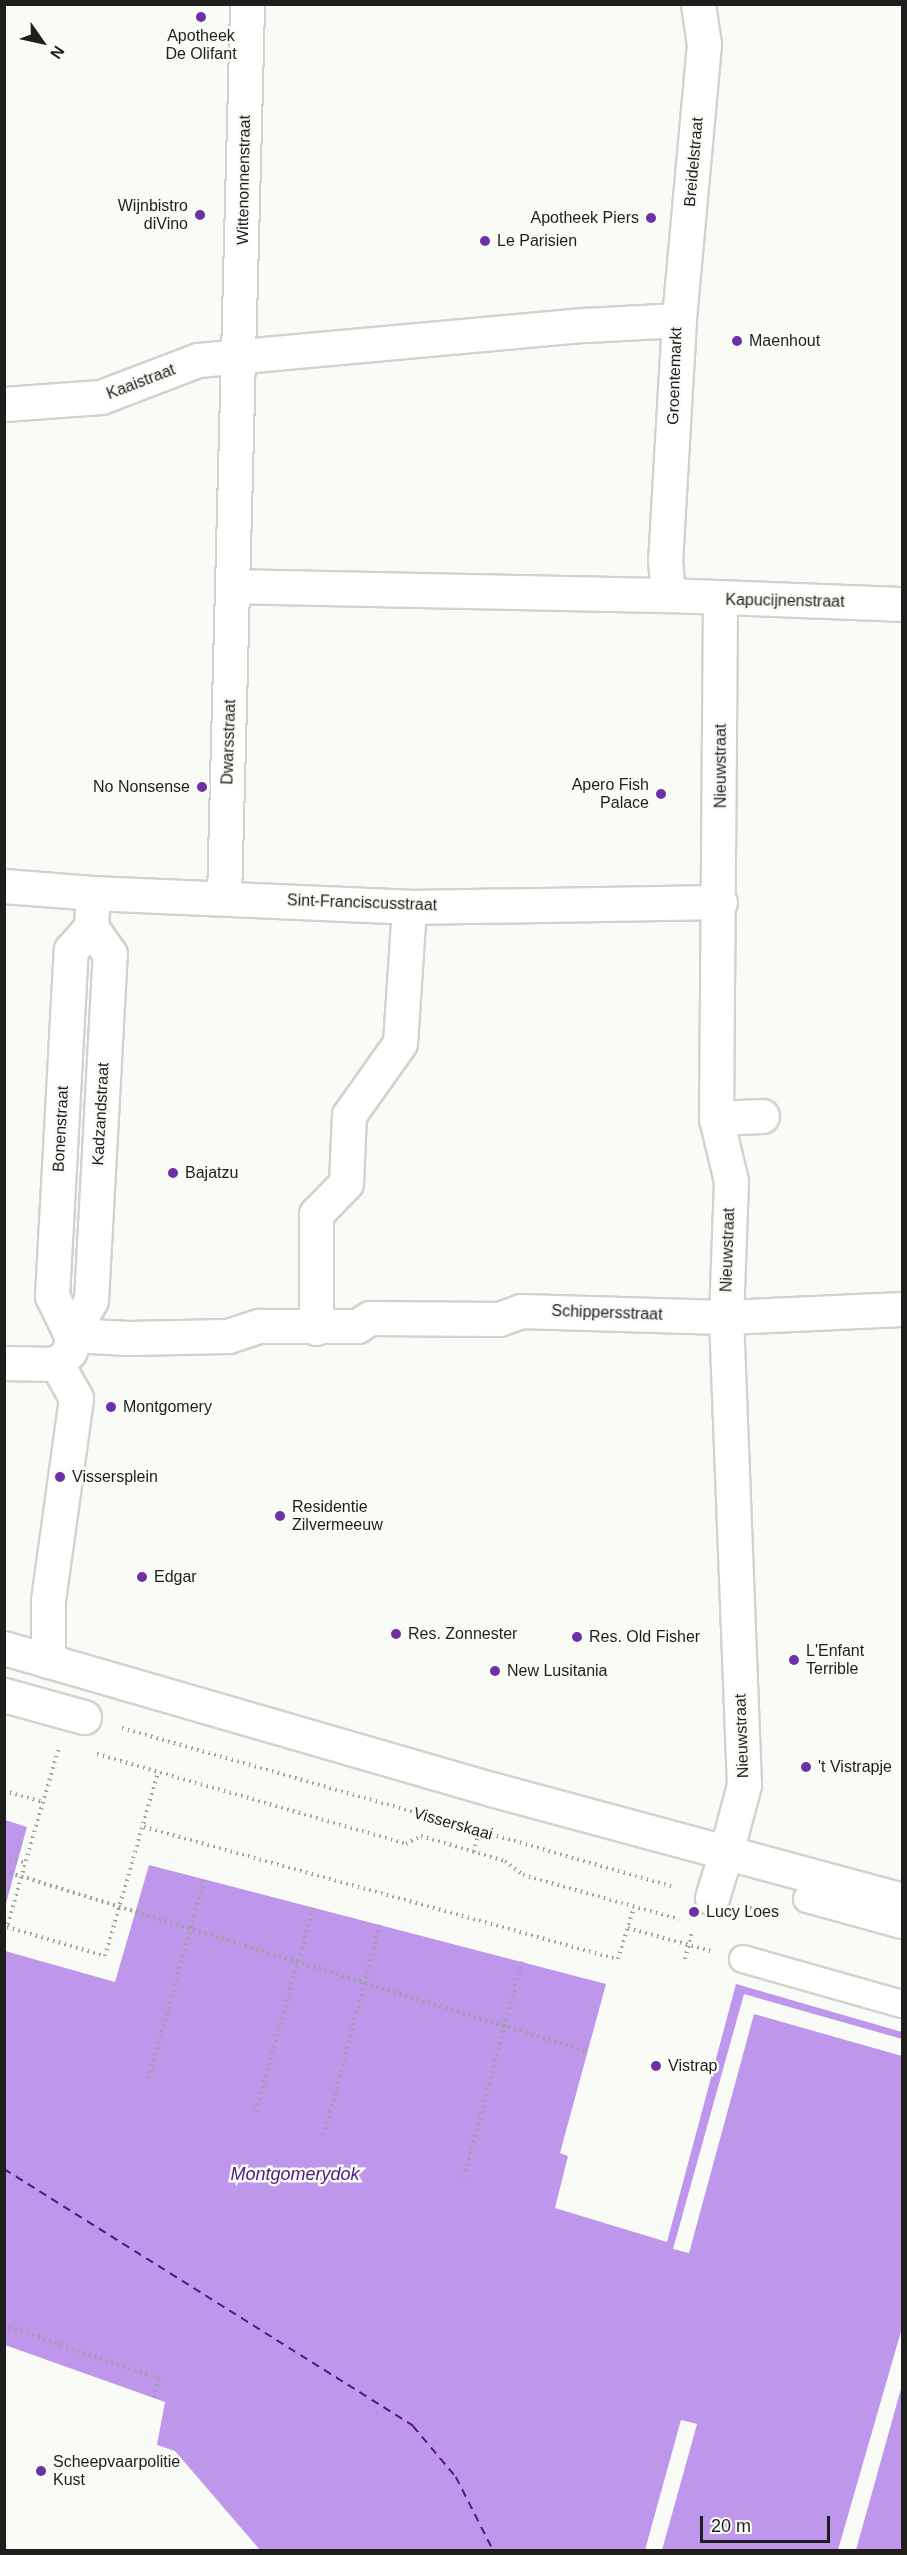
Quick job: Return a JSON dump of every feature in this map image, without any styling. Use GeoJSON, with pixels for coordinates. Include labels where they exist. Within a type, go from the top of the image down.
{"type":"FeatureCollection","features":[{"type":"Feature","properties":{"kind":"street","name":"Wittenonnenstraat"},"geometry":{"type":"LineString","coordinates":[[240,355],[247,4]]}},
{"type":"Feature","properties":{"kind":"street","name":"Breidelstraat"},"geometry":{"type":"LineString","coordinates":[[679,320],[704,44],[698,4]]}},
{"type":"Feature","properties":{"kind":"street","name":"Groentemarkt"},"geometry":{"type":"LineString","coordinates":[[240,355],[586,325],[679,320],[665,560],[668,595]]}},
{"type":"Feature","properties":{"kind":"street","name":"Kaaistraat"},"geometry":{"type":"LineString","coordinates":[[4,404],[101,397],[198,360],[240,355]]}},
{"type":"Feature","properties":{"kind":"street"},"geometry":{"type":"LineString","coordinates":[[240,355],[233,586],[668,595]]}},
{"type":"Feature","properties":{"kind":"street","name":"Dwarsstraat"},"geometry":{"type":"LineString","coordinates":[[224,897],[233,586]]}},
{"type":"Feature","properties":{"kind":"street","name":"Kapucijnenstraat"},"geometry":{"type":"LineString","coordinates":[[668,595],[720,600],[903,604]]}},
{"type":"Feature","properties":{"kind":"street","name":"Nieuwstraat"},"geometry":{"type":"LineString","coordinates":[[703,1910],[726,1852],[744,1785],[726,1317],[730,1181],[716,1118],[720,902],[720,600]]}},
{"type":"Feature","properties":{"kind":"street","name":"Sint-Franciscusstraat"},"geometry":{"type":"LineString","coordinates":[[4,886],[92,893],[224,897],[409,907],[720,902]]}},
{"type":"Feature","properties":{"kind":"street","name":"Kadzandstraat"},"geometry":{"type":"LineString","coordinates":[[64,1350],[91,1300],[110,966],[110,954],[91,927],[92,893]]}},
{"type":"Feature","properties":{"kind":"street"},"geometry":{"type":"LineString","coordinates":[[316,1328],[316,1214],[346,1183],[349,1115],[399,1043],[409,907]]}},
{"type":"Feature","properties":{"kind":"street"},"geometry":{"type":"LineString","coordinates":[[716,1118],[762,1116]]}},
{"type":"Feature","properties":{"kind":"street","name":"Schippersstraat"},"geometry":{"type":"LineString","coordinates":[[64,1350],[128,1338],[228,1336],[259,1326],[316,1328],[357,1326],[370,1318],[499,1319],[521,1311],[726,1317],[903,1309]]}},
{"type":"Feature","properties":{"kind":"street"},"geometry":{"type":"LineString","coordinates":[[4,1363],[64,1350],[75,1398],[48,1600],[48,1660]]}},
{"type":"Feature","properties":{"kind":"street"},"geometry":{"type":"LineString","coordinates":[[4,1648],[491,1789],[903,1900]]}},
{"type":"Feature","properties":{"kind":"street"},"geometry":{"type":"LineString","coordinates":[[4,1695],[84,1717]]}},
{"type":"Feature","properties":{"kind":"lane"},"geometry":{"type":"LineString","coordinates":[[807,1899],[903,1925]]}},
{"type":"Feature","properties":{"kind":"lane"},"geometry":{"type":"LineString","coordinates":[[743,1959],[903,2004]]}},
{"type":"Feature","properties":{"kind":"path","name":"Visserskaai"},"geometry":{"type":"LineString","coordinates":[[84,1717],[703,1910],[779,1916]]}},
{"type":"Feature","properties":{"kind":"path"},"geometry":{"type":"LineString","coordinates":[[60,1744],[7,1927],[105,1956],[159,1772]]}},
{"type":"Feature","properties":{"kind":"path"},"geometry":{"type":"LineString","coordinates":[[93,1753],[406,1844],[421,1836],[505,1861],[523,1875],[634,1907],[618,1959],[144,1827]]}},
{"type":"Feature","properties":{"kind":"path"},"geometry":{"type":"LineString","coordinates":[[4,1791],[43,1802]]}},
{"type":"Feature","properties":{"kind":"path"},"geometry":{"type":"LineString","coordinates":[[4,1857],[27,1863]]}},
{"type":"Feature","properties":{"kind":"path"},"geometry":{"type":"LineString","coordinates":[[4,1871],[588,2052]]}},
{"type":"Feature","properties":{"kind":"path"},"geometry":{"type":"LineString","coordinates":[[149,2078],[204,1880]]}},
{"type":"Feature","properties":{"kind":"path"},"geometry":{"type":"LineString","coordinates":[[256,2111],[313,1908]]}},
{"type":"Feature","properties":{"kind":"path"},"geometry":{"type":"LineString","coordinates":[[685,1959],[688,1944],[703,1910]]}},
{"type":"Feature","properties":{"kind":"path"},"geometry":{"type":"LineString","coordinates":[[324,2135],[380,1925]]}},
{"type":"Feature","properties":{"kind":"path"},"geometry":{"type":"LineString","coordinates":[[628,1928],[743,1959]]}},
{"type":"Feature","properties":{"kind":"path"},"geometry":{"type":"LineString","coordinates":[[464,2177],[522,1962]]}},
{"type":"Feature","properties":{"kind":"path"},"geometry":{"type":"LineString","coordinates":[[4,2325],[159,2379],[153,2398]]}},
{"type":"Feature","properties":{"kind":"water"},"geometry":{"type":"Polygon","coordinates":[[[5,1820],[27,1827],[5,1907],[5,1820]]]}},
{"type":"Feature","properties":{"kind":"water","name":"Montgomerydok"},"geometry":{"type":"Polygon","coordinates":[[[149,1865],[606,1984],[560,2153],[568,2156],[555,2208],[667,2242],[736,1984],[902,2032],[902,2550],[260,2550],[175,2451],[157,2445],[165,2402],[5,2345],[5,1951],[115,1982],[149,1865]]]}},
{"type":"Feature","properties":{"kind":"pier"},"geometry":{"type":"Polygon","coordinates":[[[744,1994],[902,2039],[902,2056],[754,2014],[689,2253],[673,2249],[744,1994]]]}},
{"type":"Feature","properties":{"kind":"pier"},"geometry":{"type":"Polygon","coordinates":[[[902,2328],[902,2385],[856,2550],[838,2550],[902,2328]]]}},
{"type":"Feature","properties":{"kind":"pier"},"geometry":{"type":"Polygon","coordinates":[[[681,2420],[697,2424],[662,2550],[645,2550],[681,2420]]]}},
{"type":"Feature","properties":{"kind":"ferry route"},"geometry":{"type":"LineString","coordinates":[[4,2169],[413,2426],[456,2477],[493,2550]]}},
{"type":"Feature","properties":{"kind":"place","name":"Apotheek De Olifant"},"geometry":{"type":"Point","coordinates":[201,17]}},
{"type":"Feature","properties":{"kind":"place","name":"Wijnbistro diVino"},"geometry":{"type":"Point","coordinates":[200,215]}},
{"type":"Feature","properties":{"kind":"place","name":"Apotheek Piers"},"geometry":{"type":"Point","coordinates":[651,218]}},
{"type":"Feature","properties":{"kind":"place","name":"Le Parisien"},"geometry":{"type":"Point","coordinates":[485,241]}},
{"type":"Feature","properties":{"kind":"place","name":"Maenhout"},"geometry":{"type":"Point","coordinates":[737,341]}},
{"type":"Feature","properties":{"kind":"place","name":"No Nonsense"},"geometry":{"type":"Point","coordinates":[202,787]}},
{"type":"Feature","properties":{"kind":"place","name":"Apero Fish Palace"},"geometry":{"type":"Point","coordinates":[661,794]}},
{"type":"Feature","properties":{"kind":"place","name":"Bajatzu"},"geometry":{"type":"Point","coordinates":[173,1173]}},
{"type":"Feature","properties":{"kind":"place","name":"Montgomery"},"geometry":{"type":"Point","coordinates":[111,1407]}},
{"type":"Feature","properties":{"kind":"place","name":"Vissersplein"},"geometry":{"type":"Point","coordinates":[60,1477]}},
{"type":"Feature","properties":{"kind":"place","name":"Residentie Zilvermeeuw"},"geometry":{"type":"Point","coordinates":[280,1516]}},
{"type":"Feature","properties":{"kind":"place","name":"Edgar"},"geometry":{"type":"Point","coordinates":[142,1577]}},
{"type":"Feature","properties":{"kind":"place","name":"Res. Zonnester"},"geometry":{"type":"Point","coordinates":[396,1634]}},
{"type":"Feature","properties":{"kind":"place","name":"Res. Old Fisher"},"geometry":{"type":"Point","coordinates":[577,1637]}},
{"type":"Feature","properties":{"kind":"place","name":"L'Enfant Terrible"},"geometry":{"type":"Point","coordinates":[794,1660]}},
{"type":"Feature","properties":{"kind":"place","name":"New Lusitania"},"geometry":{"type":"Point","coordinates":[495,1671]}},
{"type":"Feature","properties":{"kind":"place","name":"'t Vistrapje"},"geometry":{"type":"Point","coordinates":[806,1767]}},
{"type":"Feature","properties":{"kind":"place","name":"Lucy Loes"},"geometry":{"type":"Point","coordinates":[694,1912]}},
{"type":"Feature","properties":{"kind":"place","name":"Vistrap"},"geometry":{"type":"Point","coordinates":[656,2066]}},
{"type":"Feature","properties":{"kind":"place","name":"Scheepvaarpolitie Kust"},"geometry":{"type":"Point","coordinates":[41,2471]}}]}
